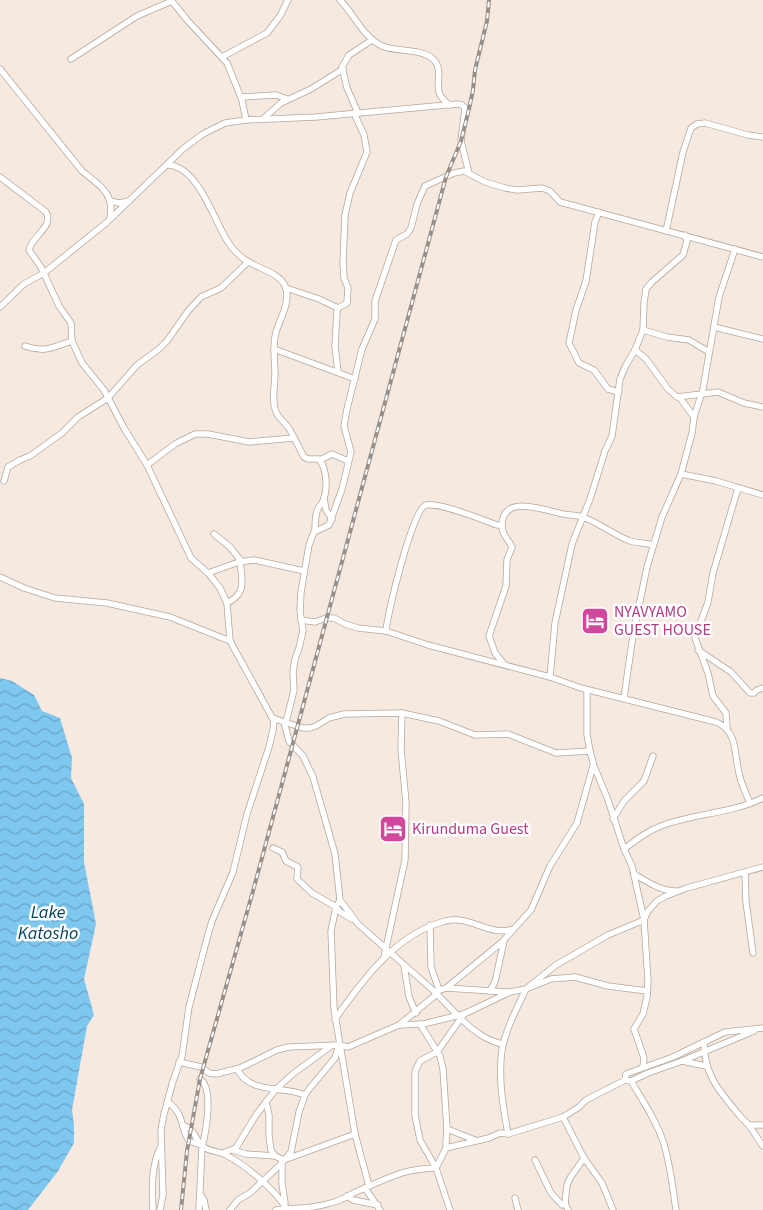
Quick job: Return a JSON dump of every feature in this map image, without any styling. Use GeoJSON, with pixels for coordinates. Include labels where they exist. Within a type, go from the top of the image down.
{"type":"FeatureCollection","features":[{"type":"Feature","properties":{"kind":"street"},"geometry":{"type":"LineString","coordinates":[[71,58],[137,16],[171,0],[188,22],[222,57],[232,73],[241,97],[246,120]]}},
{"type":"Feature","properties":{"kind":"street"},"geometry":{"type":"LineString","coordinates":[[222,57],[267,33],[280,16],[288,0]]}},
{"type":"Feature","properties":{"kind":"street"},"geometry":{"type":"LineString","coordinates":[[340,0],[372,40],[391,49],[415,52],[434,60],[438,70],[438,90],[440,96],[442,100],[450,105]]}},
{"type":"Feature","properties":{"kind":"street"},"geometry":{"type":"LineString","coordinates":[[286,288],[319,299],[338,308],[345,305],[348,299],[348,288],[344,278],[343,264],[346,208],[367,152],[364,134],[346,88],[343,69],[349,55],[372,40]]}},
{"type":"Feature","properties":{"kind":"street"},"geometry":{"type":"LineString","coordinates":[[0,69],[82,171],[102,187],[110,201],[110,218]]}},
{"type":"Feature","properties":{"kind":"street"},"geometry":{"type":"LineString","coordinates":[[264,118],[287,99],[311,89],[343,69]]}},
{"type":"Feature","properties":{"kind":"street"},"geometry":{"type":"LineString","coordinates":[[241,97],[276,95],[287,99]]}},
{"type":"Feature","properties":{"kind":"street"},"geometry":{"type":"LineString","coordinates":[[0,307],[24,284],[44,273],[110,218],[184,148],[203,134],[225,124],[264,118],[316,117],[462,105],[465,108],[460,141],[469,173]]}},
{"type":"Feature","properties":{"kind":"street"},"geometry":{"type":"LineString","coordinates":[[666,231],[690,128],[697,124],[705,123],[748,135],[763,137]]}},
{"type":"Feature","properties":{"kind":"street"},"geometry":{"type":"LineString","coordinates":[[167,165],[178,167],[191,178],[232,247],[248,262],[276,276],[286,288],[285,307],[276,334],[274,349],[274,403],[276,413],[294,438],[304,457],[320,460],[332,454],[348,461]]}},
{"type":"Feature","properties":{"kind":"street"},"geometry":{"type":"LineString","coordinates":[[315,531],[327,527],[332,519],[342,489],[351,450],[344,426],[362,348],[375,318],[374,301],[394,244],[398,238],[406,234],[411,228],[417,204],[423,190],[429,183],[459,171],[469,173],[485,182],[505,188],[517,190],[542,188],[550,191],[560,202],[763,257]]}},
{"type":"Feature","properties":{"kind":"street"},"geometry":{"type":"LineString","coordinates":[[0,177],[40,207],[49,217],[48,222],[30,243],[30,253],[44,273],[59,306],[72,323],[72,341],[82,363],[104,390],[124,428],[147,465],[191,558],[208,573],[220,588],[227,603],[230,640],[262,702],[273,718],[272,736],[247,814],[235,865],[212,921],[206,942],[189,1007],[183,1051],[172,1080],[161,1130],[163,1195],[160,1210]]}},
{"type":"Feature","properties":{"kind":"street"},"geometry":{"type":"LineString","coordinates":[[110,201],[128,201]]}},
{"type":"Feature","properties":{"kind":"street"},"geometry":{"type":"LineString","coordinates":[[600,212],[595,222],[586,281],[576,310],[569,342],[579,363],[594,370],[608,389],[619,392]]}},
{"type":"Feature","properties":{"kind":"street"},"geometry":{"type":"LineString","coordinates":[[550,678],[555,623],[572,544],[584,517],[605,451],[612,436],[620,379],[644,330],[646,289],[683,255],[687,241],[685,235]]}},
{"type":"Feature","properties":{"kind":"street"},"geometry":{"type":"LineString","coordinates":[[624,698],[634,626],[646,567],[662,517],[681,474],[701,395],[719,297],[734,249]]}},
{"type":"Feature","properties":{"kind":"street"},"geometry":{"type":"LineString","coordinates":[[4,481],[8,467],[30,456],[62,433],[78,417],[108,398],[136,365],[167,341],[188,311],[201,297],[221,288],[248,262]]}},
{"type":"Feature","properties":{"kind":"street"},"geometry":{"type":"LineString","coordinates":[[338,308],[335,337],[338,372]]}},
{"type":"Feature","properties":{"kind":"street"},"geometry":{"type":"LineString","coordinates":[[714,327],[763,339]]}},
{"type":"Feature","properties":{"kind":"street"},"geometry":{"type":"LineString","coordinates":[[644,330],[667,337],[688,340],[709,352]]}},
{"type":"Feature","properties":{"kind":"street"},"geometry":{"type":"LineString","coordinates":[[25,346],[44,350],[72,341]]}},
{"type":"Feature","properties":{"kind":"street"},"geometry":{"type":"LineString","coordinates":[[274,349],[355,379]]}},
{"type":"Feature","properties":{"kind":"street"},"geometry":{"type":"LineString","coordinates":[[635,350],[646,359],[674,396],[680,398],[718,392],[744,403],[763,407]]}},
{"type":"Feature","properties":{"kind":"street"},"geometry":{"type":"LineString","coordinates":[[680,398],[694,417]]}},
{"type":"Feature","properties":{"kind":"street"},"geometry":{"type":"LineString","coordinates":[[147,465],[175,444],[195,434],[208,434],[249,442],[294,438]]}},
{"type":"Feature","properties":{"kind":"street"},"geometry":{"type":"LineString","coordinates":[[320,460],[325,474],[324,498],[326,510],[332,519]]}},
{"type":"Feature","properties":{"kind":"street"},"geometry":{"type":"LineString","coordinates":[[681,474],[763,495]]}},
{"type":"Feature","properties":{"kind":"street"},"geometry":{"type":"LineString","coordinates":[[738,488],[713,573],[708,602],[695,638],[698,650],[705,664],[713,696],[726,713],[727,728],[734,742],[739,777],[750,803]]}},
{"type":"Feature","properties":{"kind":"street"},"geometry":{"type":"LineString","coordinates":[[324,498],[316,513],[315,531],[309,545],[304,571],[300,602],[303,631],[293,672],[294,690],[285,722],[289,742],[303,756],[313,777],[334,854],[340,900],[355,920],[404,966],[437,992],[472,1029],[486,1038],[503,1044]]}},
{"type":"Feature","properties":{"kind":"street"},"geometry":{"type":"LineString","coordinates":[[386,632],[395,582],[416,518],[422,506],[446,508],[502,525]]}},
{"type":"Feature","properties":{"kind":"street"},"geometry":{"type":"LineString","coordinates":[[506,666],[495,653],[489,636],[506,586],[507,560],[512,547],[504,535],[502,525],[505,514],[518,506],[584,517],[630,541],[653,545]]}},
{"type":"Feature","properties":{"kind":"street"},"geometry":{"type":"LineString","coordinates":[[214,534],[235,552],[241,561],[240,594],[227,603]]}},
{"type":"Feature","properties":{"kind":"street"},"geometry":{"type":"LineString","coordinates":[[208,573],[241,561],[254,560],[304,571]]}},
{"type":"Feature","properties":{"kind":"street"},"geometry":{"type":"LineString","coordinates":[[0,577],[24,588],[55,598],[107,603],[170,617],[230,640]]}},
{"type":"Feature","properties":{"kind":"street"},"geometry":{"type":"LineString","coordinates":[[301,620],[314,622],[326,618],[334,618],[358,628],[386,632],[587,690],[706,718],[727,728]]}},
{"type":"Feature","properties":{"kind":"street"},"geometry":{"type":"LineString","coordinates":[[698,650],[731,672],[750,693],[763,688]]}},
{"type":"Feature","properties":{"kind":"street"},"geometry":{"type":"LineString","coordinates":[[587,690],[587,735],[590,751],[634,874],[644,920],[648,981],[642,1014],[634,1029],[644,1058],[643,1067]]}},
{"type":"Feature","properties":{"kind":"street"},"geometry":{"type":"LineString","coordinates":[[273,718],[303,728],[310,728],[329,718],[344,714],[402,713],[439,721],[475,735],[508,734],[556,753],[590,751]]}},
{"type":"Feature","properties":{"kind":"street"},"geometry":{"type":"LineString","coordinates":[[384,957],[405,860],[406,803],[401,749],[402,713]]}},
{"type":"Feature","properties":{"kind":"street"},"geometry":{"type":"LineString","coordinates":[[613,818],[624,801],[644,781],[653,756]]}},
{"type":"Feature","properties":{"kind":"street"},"geometry":{"type":"LineString","coordinates":[[179,1062],[201,1067],[208,1072],[216,1074],[236,1069],[277,1050],[289,1047],[331,1045],[348,1047],[399,1025],[416,1013],[437,992],[446,988],[504,940],[531,910],[550,866],[577,823],[594,766]]}},
{"type":"Feature","properties":{"kind":"street"},"geometry":{"type":"LineString","coordinates":[[624,849],[661,826],[685,818],[719,813],[763,798]]}},
{"type":"Feature","properties":{"kind":"street"},"geometry":{"type":"LineString","coordinates":[[273,848],[282,852],[286,861],[298,867],[297,880],[308,891],[355,920]]}},
{"type":"Feature","properties":{"kind":"street"},"geometry":{"type":"LineString","coordinates":[[508,1134],[500,1067],[503,1044],[511,1020],[526,989],[556,965],[608,935],[644,920],[648,911],[657,901],[681,891],[763,867]]}},
{"type":"Feature","properties":{"kind":"street"},"geometry":{"type":"LineString","coordinates":[[745,872],[746,902],[753,953]]}},
{"type":"Feature","properties":{"kind":"street"},"geometry":{"type":"LineString","coordinates":[[634,874],[670,891],[681,891]]}},
{"type":"Feature","properties":{"kind":"street"},"geometry":{"type":"LineString","coordinates":[[340,900],[332,922],[331,940],[335,1019],[355,1134],[367,1187],[379,1207]]}},
{"type":"Feature","properties":{"kind":"street"},"geometry":{"type":"LineString","coordinates":[[335,1019],[384,957],[407,938],[430,924],[457,920],[506,932],[513,929]]}},
{"type":"Feature","properties":{"kind":"street"},"geometry":{"type":"LineString","coordinates":[[430,924],[431,967],[437,992]]}},
{"type":"Feature","properties":{"kind":"street"},"geometry":{"type":"LineString","coordinates":[[490,991],[495,982],[504,940]]}},
{"type":"Feature","properties":{"kind":"street"},"geometry":{"type":"LineString","coordinates":[[404,966],[409,997],[420,1024],[440,1056],[443,1069],[447,1129],[446,1148],[436,1168]]}},
{"type":"Feature","properties":{"kind":"street"},"geometry":{"type":"LineString","coordinates":[[446,988],[510,992],[526,989],[552,980],[575,977],[608,986],[647,991]]}},
{"type":"Feature","properties":{"kind":"street"},"geometry":{"type":"LineString","coordinates":[[399,1025],[420,1024],[461,1016],[510,992]]}},
{"type":"Feature","properties":{"kind":"street"},"geometry":{"type":"LineString","coordinates":[[450,1210],[436,1168],[420,1140],[415,1115],[414,1082],[415,1072],[420,1061],[437,1052],[461,1016]]}},
{"type":"Feature","properties":{"kind":"street"},"geometry":{"type":"LineString","coordinates":[[676,1210],[664,1144],[650,1114],[628,1081],[626,1074],[673,1057],[725,1032],[761,1030]]}},
{"type":"Feature","properties":{"kind":"street"},"geometry":{"type":"LineString","coordinates":[[446,1148],[489,1138],[500,1133],[508,1134],[563,1117],[586,1100],[628,1081],[761,1030]]}},
{"type":"Feature","properties":{"kind":"street"},"geometry":{"type":"LineString","coordinates":[[704,1042],[706,1066],[722,1094],[749,1125],[763,1146]]}},
{"type":"Feature","properties":{"kind":"street"},"geometry":{"type":"LineString","coordinates":[[224,1154],[233,1150],[242,1140],[256,1115],[276,1089],[331,1045]]}},
{"type":"Feature","properties":{"kind":"street"},"geometry":{"type":"LineString","coordinates":[[230,1210],[234,1203],[250,1193],[290,1152],[299,1112],[305,1096],[330,1065],[339,1045]]}},
{"type":"Feature","properties":{"kind":"street"},"geometry":{"type":"LineString","coordinates":[[682,1061],[706,1066]]}},
{"type":"Feature","properties":{"kind":"street"},"geometry":{"type":"LineString","coordinates":[[236,1069],[251,1084],[261,1088],[299,1092],[305,1096]]}},
{"type":"Feature","properties":{"kind":"street"},"geometry":{"type":"LineString","coordinates":[[199,1210],[202,1146],[206,1126],[207,1098],[206,1086],[200,1079]]}},
{"type":"Feature","properties":{"kind":"street"},"geometry":{"type":"LineString","coordinates":[[168,1102],[179,1112],[189,1141],[224,1154],[262,1180],[287,1209]]}},
{"type":"Feature","properties":{"kind":"street"},"geometry":{"type":"LineString","coordinates":[[266,1102],[269,1115],[270,1144],[275,1156]]}},
{"type":"Feature","properties":{"kind":"street"},"geometry":{"type":"LineString","coordinates":[[563,1117],[584,1158],[602,1183],[612,1210]]}},
{"type":"Feature","properties":{"kind":"street"},"geometry":{"type":"LineString","coordinates":[[749,1125],[763,1125]]}},
{"type":"Feature","properties":{"kind":"street"},"geometry":{"type":"LineString","coordinates":[[447,1129],[476,1140]]}},
{"type":"Feature","properties":{"kind":"street"},"geometry":{"type":"LineString","coordinates":[[283,1161],[355,1134]]}},
{"type":"Feature","properties":{"kind":"street"},"geometry":{"type":"LineString","coordinates":[[153,1210],[155,1159],[161,1144]]}},
{"type":"Feature","properties":{"kind":"street"},"geometry":{"type":"LineString","coordinates":[[233,1150],[246,1154],[275,1156],[283,1161]]}},
{"type":"Feature","properties":{"kind":"street"},"geometry":{"type":"LineString","coordinates":[[558,1210],[564,1204],[570,1178],[584,1158]]}},
{"type":"Feature","properties":{"kind":"street"},"geometry":{"type":"LineString","coordinates":[[535,1160],[551,1193],[568,1210]]}},
{"type":"Feature","properties":{"kind":"street"},"geometry":{"type":"LineString","coordinates":[[283,1161],[282,1184],[287,1209]]}},
{"type":"Feature","properties":{"kind":"street"},"geometry":{"type":"LineString","coordinates":[[276,1210],[313,1207],[331,1203],[404,1171],[415,1168],[436,1168]]}},
{"type":"Feature","properties":{"kind":"street"},"geometry":{"type":"LineString","coordinates":[[200,1193],[206,1210]]}},
{"type":"Feature","properties":{"kind":"street"},"geometry":{"type":"LineString","coordinates":[[347,1196],[379,1207]]}},
{"type":"Feature","properties":{"kind":"street"},"geometry":{"type":"LineString","coordinates":[[515,1198],[518,1210]]}},
{"type":"Feature","properties":{"kind":"street"},"geometry":{"type":"LineString","coordinates":[[331,1203],[333,1210]]}},
{"type":"Feature","properties":{"kind":"water","name":"Lake Katosho"},"geometry":{"type":"Polygon","coordinates":[[[0,678],[12,681],[34,695],[42,711],[60,718],[72,758],[71,778],[84,804],[84,862],[96,924],[84,979],[94,1015],[87,1026],[72,1110],[74,1143],[58,1171],[28,1210],[0,1210],[0,678]]]}},
{"type":"Feature","properties":{"kind":"railway"},"geometry":{"type":"LineString","coordinates":[[181,1210],[187,1151],[200,1079],[253,891],[446,177],[461,141],[487,21],[489,0]]}},
{"type":"Feature","properties":{"kind":"place","name":"NYAVYAMO GUEST HOUSE"},"geometry":{"type":"Point","coordinates":[595,621]}},
{"type":"Feature","properties":{"kind":"place","name":"Kirunduma Guest"},"geometry":{"type":"Point","coordinates":[393,829]}}]}
